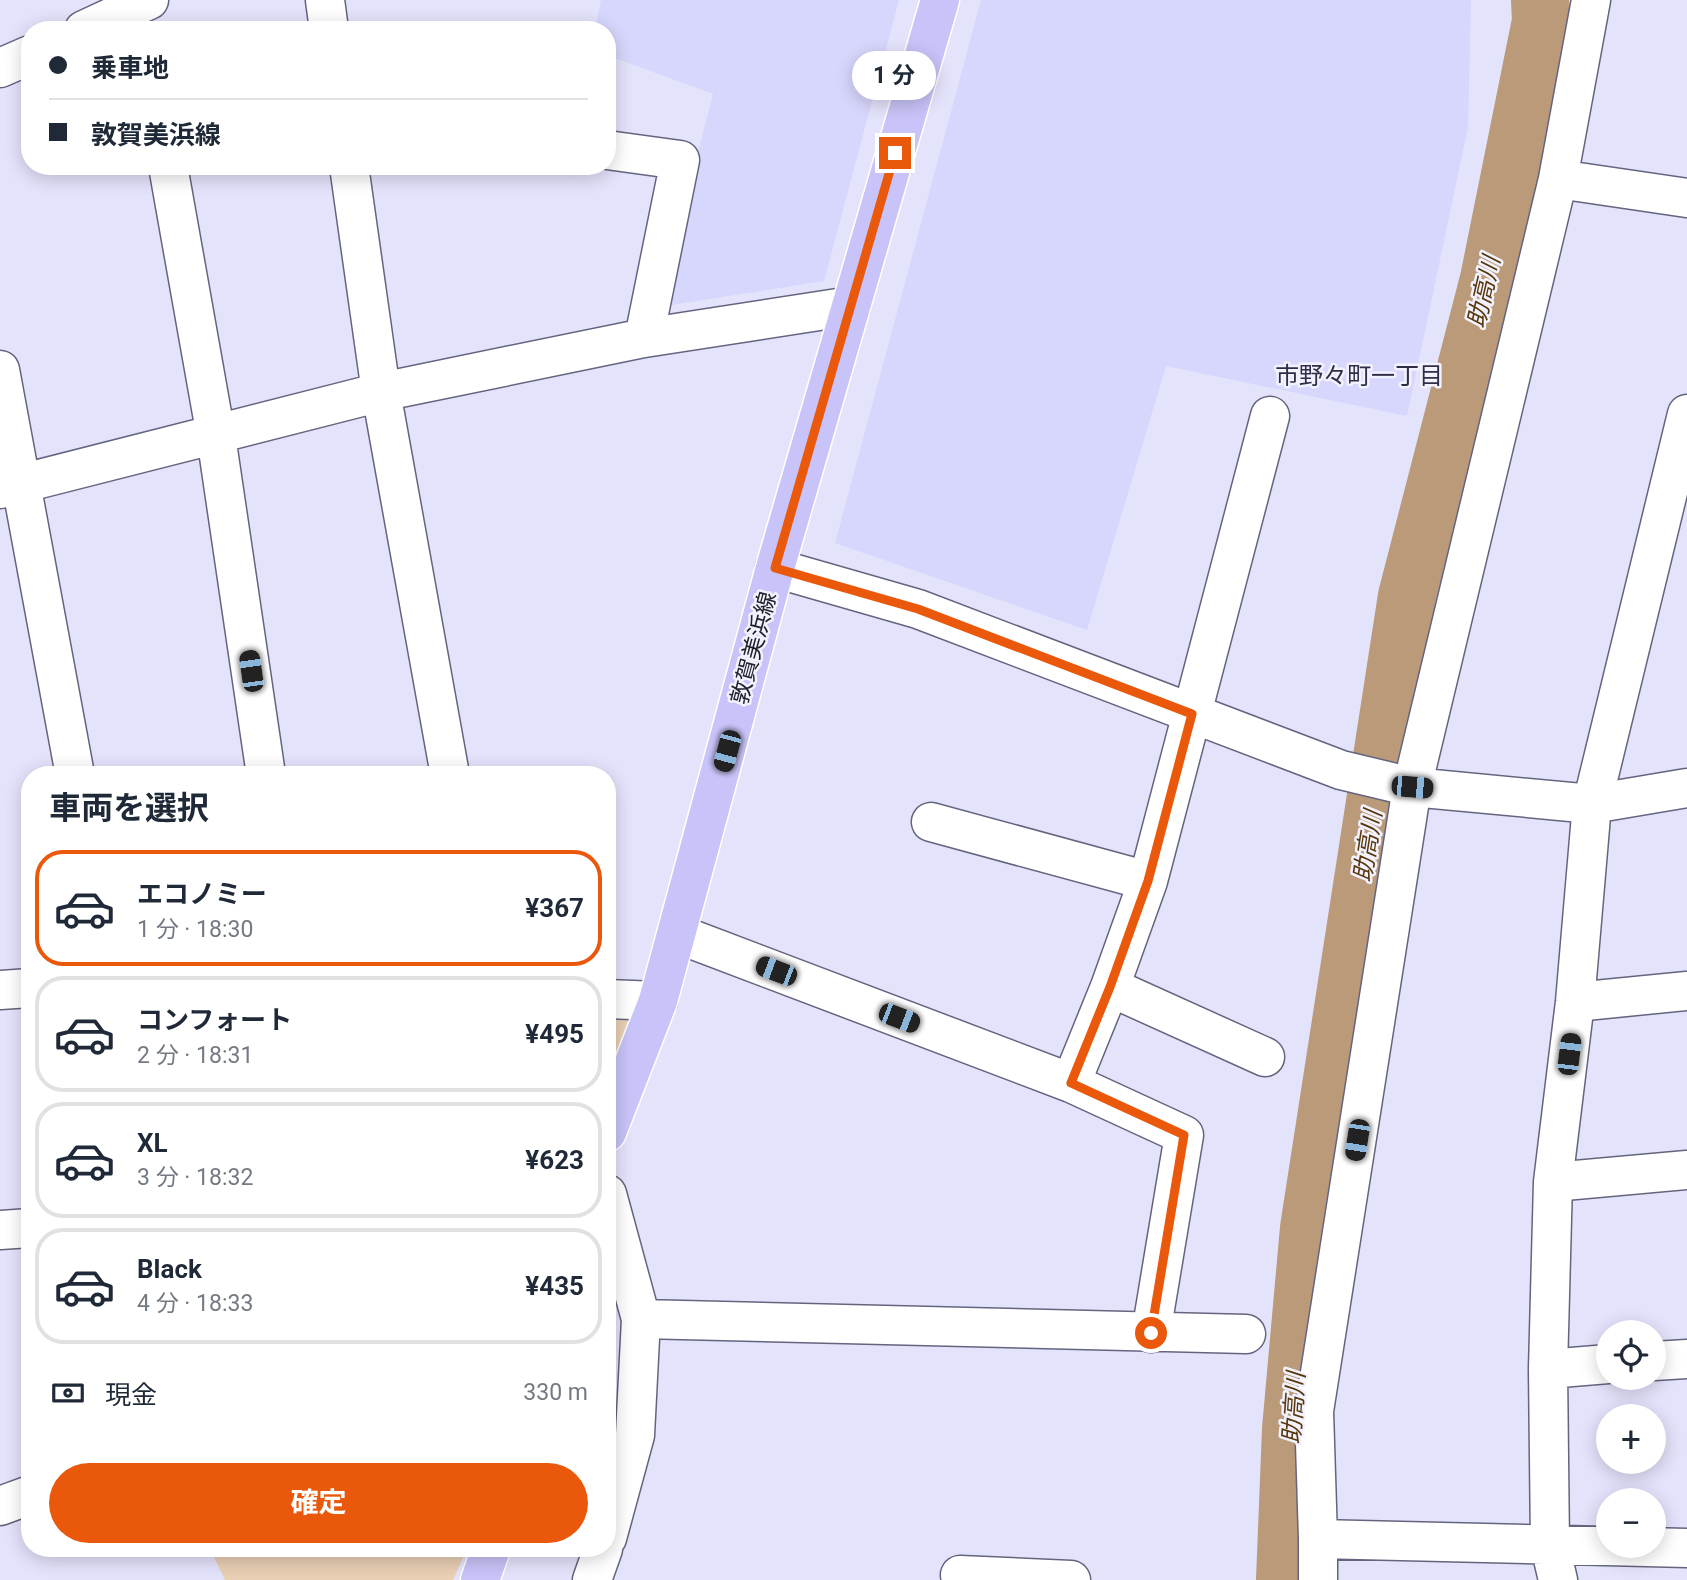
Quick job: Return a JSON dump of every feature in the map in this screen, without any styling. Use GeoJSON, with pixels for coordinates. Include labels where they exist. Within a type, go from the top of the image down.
{"type":"FeatureCollection","features":[{"type":"Feature","properties":{"kind":"main road","name":"敦賀美浜線"},"geometry":{"type":"LineString","coordinates":[[616,1109],[659,1001],[775,568],[940,0]]}},
{"type":"Feature","properties":{"kind":"main road"},"geometry":{"type":"LineString","coordinates":[[480,1580],[488,1557]]}},
{"type":"Feature","properties":{"kind":"street"},"geometry":{"type":"LineString","coordinates":[[325,0],[328,21]]}},
{"type":"Feature","properties":{"kind":"street"},"geometry":{"type":"LineString","coordinates":[[1318,1580],[1314,1411],[1412,787],[1558,179],[1591,0]]}},
{"type":"Feature","properties":{"kind":"street"},"geometry":{"type":"LineString","coordinates":[[109,21],[142,9]]}},
{"type":"Feature","properties":{"kind":"street"},"geometry":{"type":"LineString","coordinates":[[0,68],[21,58]]}},
{"type":"Feature","properties":{"kind":"street"},"geometry":{"type":"LineString","coordinates":[[616,151],[680,160],[644,338]]}},
{"type":"Feature","properties":{"kind":"street"},"geometry":{"type":"LineString","coordinates":[[170,175],[216,436],[265,766]]}},
{"type":"Feature","properties":{"kind":"street"},"geometry":{"type":"LineString","coordinates":[[350,175],[382,392],[448,766]]}},
{"type":"Feature","properties":{"kind":"street"},"geometry":{"type":"LineString","coordinates":[[1558,179],[1687,198]]}},
{"type":"Feature","properties":{"kind":"street"},"geometry":{"type":"LineString","coordinates":[[10,487],[382,392],[644,338],[850,306]]}},
{"type":"Feature","properties":{"kind":"street"},"geometry":{"type":"LineString","coordinates":[[0,370],[10,487],[73,766]]}},
{"type":"Feature","properties":{"kind":"street"},"geometry":{"type":"LineString","coordinates":[[1554,1563],[1548,1369],[1553,1182],[1575,1002],[1592,804],[1678,496],[1687,414]]}},
{"type":"Feature","properties":{"kind":"street"},"geometry":{"type":"LineString","coordinates":[[1071,1083],[1110,987],[1148,881],[1270,416]]}},
{"type":"Feature","properties":{"kind":"street"},"geometry":{"type":"LineString","coordinates":[[775,568],[918,609],[1341,770],[1412,787],[1592,804],[1687,788]]}},
{"type":"Feature","properties":{"kind":"street"},"geometry":{"type":"LineString","coordinates":[[931,822],[1148,881]]}},
{"type":"Feature","properties":{"kind":"street"},"geometry":{"type":"LineString","coordinates":[[678,934],[1071,1083],[1184,1135],[1151,1333]]}},
{"type":"Feature","properties":{"kind":"street"},"geometry":{"type":"LineString","coordinates":[[1110,987],[1265,1057]]}},
{"type":"Feature","properties":{"kind":"street"},"geometry":{"type":"LineString","coordinates":[[0,990],[21,989]]}},
{"type":"Feature","properties":{"kind":"street"},"geometry":{"type":"LineString","coordinates":[[1575,1002],[1687,991]]}},
{"type":"Feature","properties":{"kind":"street"},"geometry":{"type":"LineString","coordinates":[[616,999],[659,1001]]}},
{"type":"Feature","properties":{"kind":"street"},"geometry":{"type":"LineString","coordinates":[[1553,1182],[1687,1170]]}},
{"type":"Feature","properties":{"kind":"street"},"geometry":{"type":"LineString","coordinates":[[616,1227],[641,1319],[635,1435],[616,1505]]}},
{"type":"Feature","properties":{"kind":"street"},"geometry":{"type":"LineString","coordinates":[[0,1230],[21,1229]]}},
{"type":"Feature","properties":{"kind":"street"},"geometry":{"type":"LineString","coordinates":[[641,1319],[1246,1334]]}},
{"type":"Feature","properties":{"kind":"street"},"geometry":{"type":"LineString","coordinates":[[1666,1360],[1687,1359]]}},
{"type":"Feature","properties":{"kind":"street"},"geometry":{"type":"LineString","coordinates":[[1548,1369],[1596,1365]]}},
{"type":"Feature","properties":{"kind":"street"},"geometry":{"type":"LineString","coordinates":[[0,1506],[21,1498]]}},
{"type":"Feature","properties":{"kind":"street"},"geometry":{"type":"LineString","coordinates":[[1318,1539],[1554,1563],[1687,1548]]}},
{"type":"Feature","properties":{"kind":"street"},"geometry":{"type":"LineString","coordinates":[[592,1580],[600,1557]]}},
{"type":"Feature","properties":{"kind":"street"},"geometry":{"type":"LineString","coordinates":[[961,1580],[960,1575],[1071,1580]]}},
{"type":"Feature","properties":{"kind":"shaded area"},"geometry":{"type":"Polygon","coordinates":[[[601,0],[899,0],[824,281],[658,307],[713,94],[616,58],[616,21],[597,21],[601,0]]]}},
{"type":"Feature","properties":{"kind":"shaded area"},"geometry":{"type":"Polygon","coordinates":[[[981,0],[1471,0],[1468,127],[1407,416],[1166,366],[1087,630],[835,543],[981,0]]]}},
{"type":"Feature","properties":{"kind":"shaded area"},"geometry":{"type":"Polygon","coordinates":[[[616,1016],[629,1017],[616,1063],[616,1016]]]}},
{"type":"Feature","properties":{"kind":"shaded area"},"geometry":{"type":"Polygon","coordinates":[[[214,1557],[463,1557],[453,1580],[225,1580],[214,1557]]]}},
{"type":"Feature","properties":{"kind":"waterway","name":"助高川"},"geometry":{"type":"LineString","coordinates":[[1285,1580],[1291,1429],[1309,1228],[1407,596],[1489,279],[1541,21],[1540,0]]}},
{"type":"Feature","properties":{"kind":"district","name":"市野々町一丁目"},"geometry":{"type":"Point","coordinates":[1359,376]}},
{"type":"Feature","properties":{"kind":"route"},"geometry":{"type":"LineString","coordinates":[[895,153],[775,568],[918,609],[1192,714],[1148,881],[1110,987],[1071,1083],[1184,1135],[1151,1333]]}}]}
